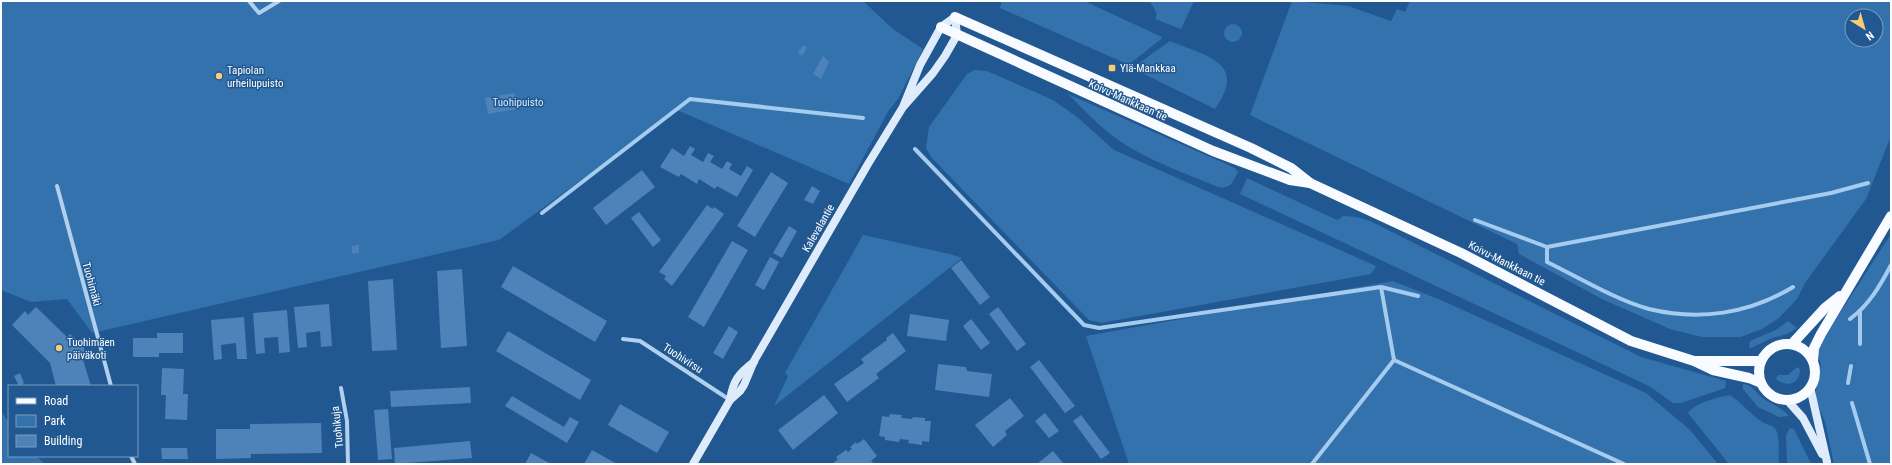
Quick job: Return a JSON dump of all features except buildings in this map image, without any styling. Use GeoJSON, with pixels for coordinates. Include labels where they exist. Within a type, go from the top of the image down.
{"type":"FeatureCollection","features":[{"type":"Feature","properties":{"kind":"main road","name":"Kalevalantie"},"geometry":{"type":"LineString","coordinates":[[693,464],[730,400],[744,385],[754,361],[864,171],[903,107],[920,65],[941,27],[955,17]]}},
{"type":"Feature","properties":{"kind":"main road"},"geometry":{"type":"LineString","coordinates":[[955,17],[957,35]]}},
{"type":"Feature","properties":{"kind":"main road","name":"Koivu-Mankkaan tie"},"geometry":{"type":"LineString","coordinates":[[955,17],[1251,148],[1291,168],[1310,183],[1461,253],[1631,341],[1694,361],[1713,370],[1749,378],[1761,384]]}},
{"type":"Feature","properties":{"kind":"main road","name":"Koivu-Mankkaan tie"},"geometry":{"type":"LineString","coordinates":[[941,27],[1232,159],[1290,180],[1310,183]]}},
{"type":"Feature","properties":{"kind":"main road","name":"Kalevalantie"},"geometry":{"type":"LineString","coordinates":[[903,107],[933,73],[957,35]]}},
{"type":"Feature","properties":{"kind":"main road"},"geometry":{"type":"LineString","coordinates":[[1812,361],[1802,348],[1792,344],[1779,345],[1767,352],[1761,361],[1758,374],[1761,384],[1772,396],[1787,400],[1798,398],[1810,387],[1814,377],[1812,361],[1814,348],[1844,292],[1891,216]]}},
{"type":"Feature","properties":{"kind":"main road"},"geometry":{"type":"LineString","coordinates":[[1792,344],[1825,308],[1844,292]]}},
{"type":"Feature","properties":{"kind":"main road","name":"Koivu-Mankkaan tie"},"geometry":{"type":"LineString","coordinates":[[1694,361],[1761,361]]}},
{"type":"Feature","properties":{"kind":"main road"},"geometry":{"type":"LineString","coordinates":[[1810,387],[1827,463]]}},
{"type":"Feature","properties":{"kind":"main road"},"geometry":{"type":"LineString","coordinates":[[1787,400],[1803,418],[1827,463]]}},
{"type":"Feature","properties":{"kind":"street"},"geometry":{"type":"LineString","coordinates":[[250,1],[259,13],[279,1]]}},
{"type":"Feature","properties":{"kind":"street","name":"Tuohimäki"},"geometry":{"type":"LineString","coordinates":[[57,186],[111,385]]}},
{"type":"Feature","properties":{"kind":"street","name":"Tuohivirsu"},"geometry":{"type":"LineString","coordinates":[[624,339],[640,341],[730,400]]}},
{"type":"Feature","properties":{"kind":"street","name":"Tuohikuja"},"geometry":{"type":"LineString","coordinates":[[341,388],[347,421],[348,464]]}},
{"type":"Feature","properties":{"kind":"green space","name":"Tuohipuisto"},"geometry":{"type":"Polygon","coordinates":[[[1,1],[863,1],[893,29],[923,49],[898,99],[889,110],[849,184],[677,110],[499,240],[92,333],[67,299],[31,302],[1,290],[1,1]]]}},
{"type":"Feature","properties":{"kind":"green space"},"geometry":{"type":"Polygon","coordinates":[[[1002,1],[1084,1],[1162,37],[1132,62],[1127,64],[1000,8],[1002,1]]]}},
{"type":"Feature","properties":{"kind":"green space"},"geometry":{"type":"Polygon","coordinates":[[[1150,1],[1194,1],[1181,29],[1155,19],[1157,14],[1150,1]]]}},
{"type":"Feature","properties":{"kind":"green space"},"geometry":{"type":"Polygon","coordinates":[[[1292,1],[1348,6],[1391,21],[1397,9],[1405,12],[1410,1],[1891,1],[1891,136],[1866,199],[1805,283],[1797,299],[1779,318],[1762,329],[1741,337],[1702,337],[1670,329],[1602,299],[1519,254],[1517,244],[1250,115],[1292,1]]]}},
{"type":"Feature","properties":{"kind":"green space"},"geometry":{"type":"Polygon","coordinates":[[[1233,24],[1239,27],[1242,33],[1239,39],[1233,42],[1227,39],[1224,33],[1227,27],[1233,24]]]}},
{"type":"Feature","properties":{"kind":"green space"},"geometry":{"type":"Polygon","coordinates":[[[1170,41],[1209,57],[1218,63],[1225,71],[1227,81],[1224,93],[1215,109],[1136,70],[1135,66],[1170,41]]]}},
{"type":"Feature","properties":{"kind":"green space"},"geometry":{"type":"Polygon","coordinates":[[[975,70],[987,71],[1053,100],[1077,117],[1114,150],[1376,266],[1371,274],[1101,323],[1089,320],[931,157],[926,148],[929,127],[967,74],[975,70]]]}},
{"type":"Feature","properties":{"kind":"green space"},"geometry":{"type":"Polygon","coordinates":[[[1068,94],[1235,168],[1238,172],[1231,184],[1226,187],[1218,187],[1150,158],[1137,152],[1113,136],[1095,121],[1068,94]]]}},
{"type":"Feature","properties":{"kind":"green space"},"geometry":{"type":"Polygon","coordinates":[[[1247,178],[1335,219],[1338,220],[1343,216],[1356,217],[1370,221],[1641,357],[1726,381],[1725,388],[1681,403],[1673,403],[1649,386],[1240,194],[1247,178]]]}},
{"type":"Feature","properties":{"kind":"green space"},"geometry":{"type":"Polygon","coordinates":[[[1891,234],[1891,464],[1834,464],[1825,422],[1816,400],[1816,391],[1821,365],[1817,352],[1831,327],[1891,234]]]}},
{"type":"Feature","properties":{"kind":"green space"},"geometry":{"type":"Polygon","coordinates":[[[863,235],[962,258],[774,406],[788,376],[785,373],[863,235]]]}},
{"type":"Feature","properties":{"kind":"green space"},"geometry":{"type":"Polygon","coordinates":[[[1393,281],[1443,301],[1646,393],[1689,429],[1718,464],[1129,464],[1086,336],[1393,281]]]}},
{"type":"Feature","properties":{"kind":"green space"},"geometry":{"type":"Polygon","coordinates":[[[1788,321],[1797,328],[1787,334],[1772,338],[1749,349],[1750,341],[1776,330],[1788,321]]]}},
{"type":"Feature","properties":{"kind":"green space"},"geometry":{"type":"Polygon","coordinates":[[[1797,367],[1800,369],[1798,378],[1792,383],[1788,384],[1780,382],[1776,379],[1778,375],[1788,375],[1797,367]]]}},
{"type":"Feature","properties":{"kind":"green space"},"geometry":{"type":"Polygon","coordinates":[[[1743,384],[1750,386],[1761,397],[1789,416],[1779,417],[1758,407],[1743,389],[1743,384]]]}},
{"type":"Feature","properties":{"kind":"green space"},"geometry":{"type":"Polygon","coordinates":[[[1730,395],[1758,419],[1776,430],[1778,436],[1779,464],[1729,464],[1688,413],[1691,409],[1701,403],[1730,395]]]}},
{"type":"Feature","properties":{"kind":"green space"},"geometry":{"type":"Polygon","coordinates":[[[1,411],[8,422],[8,457],[37,457],[45,464],[1,464],[1,411]]]}},
{"type":"Feature","properties":{"kind":"green space"},"geometry":{"type":"Polygon","coordinates":[[[1790,428],[1794,429],[1811,464],[1787,464],[1786,435],[1790,428]]]}},
{"type":"Feature","properties":{"kind":"waterway"},"geometry":{"type":"LineString","coordinates":[[542,213],[690,99],[863,118]]}},
{"type":"Feature","properties":{"kind":"waterway"},"geometry":{"type":"LineString","coordinates":[[915,149],[1084,325],[1099,328],[1381,287],[1418,296]]}},
{"type":"Feature","properties":{"kind":"waterway"},"geometry":{"type":"LineString","coordinates":[[1475,220],[1547,247],[1831,193],[1868,183]]}},
{"type":"Feature","properties":{"kind":"waterway"},"geometry":{"type":"LineString","coordinates":[[1547,247],[1547,262],[1624,300],[1649,309],[1668,313],[1723,313],[1759,304],[1793,287]]}},
{"type":"Feature","properties":{"kind":"waterway"},"geometry":{"type":"LineString","coordinates":[[1850,319],[1857,314],[1874,295],[1891,265]]}},
{"type":"Feature","properties":{"kind":"waterway"},"geometry":{"type":"LineString","coordinates":[[1312,464],[1394,360],[1381,287]]}},
{"type":"Feature","properties":{"kind":"waterway"},"geometry":{"type":"LineString","coordinates":[[1860,312],[1860,344]]}},
{"type":"Feature","properties":{"kind":"waterway"},"geometry":{"type":"LineString","coordinates":[[1394,360],[1624,464]]}},
{"type":"Feature","properties":{"kind":"waterway"},"geometry":{"type":"LineString","coordinates":[[1848,383],[1851,366]]}},
{"type":"Feature","properties":{"kind":"waterway"},"geometry":{"type":"LineString","coordinates":[[1852,403],[1870,464]]}},
{"type":"Feature","properties":{"kind":"place","name":"Ylä-Mankkaa"},"geometry":{"type":"Point","coordinates":[1112,68]}},
{"type":"Feature","properties":{"kind":"place","name":"Tapiolan urheilupuisto"},"geometry":{"type":"Point","coordinates":[219,76]}},
{"type":"Feature","properties":{"kind":"place","name":"Tuohimäen päiväkoti"},"geometry":{"type":"Point","coordinates":[59,348]}}]}
